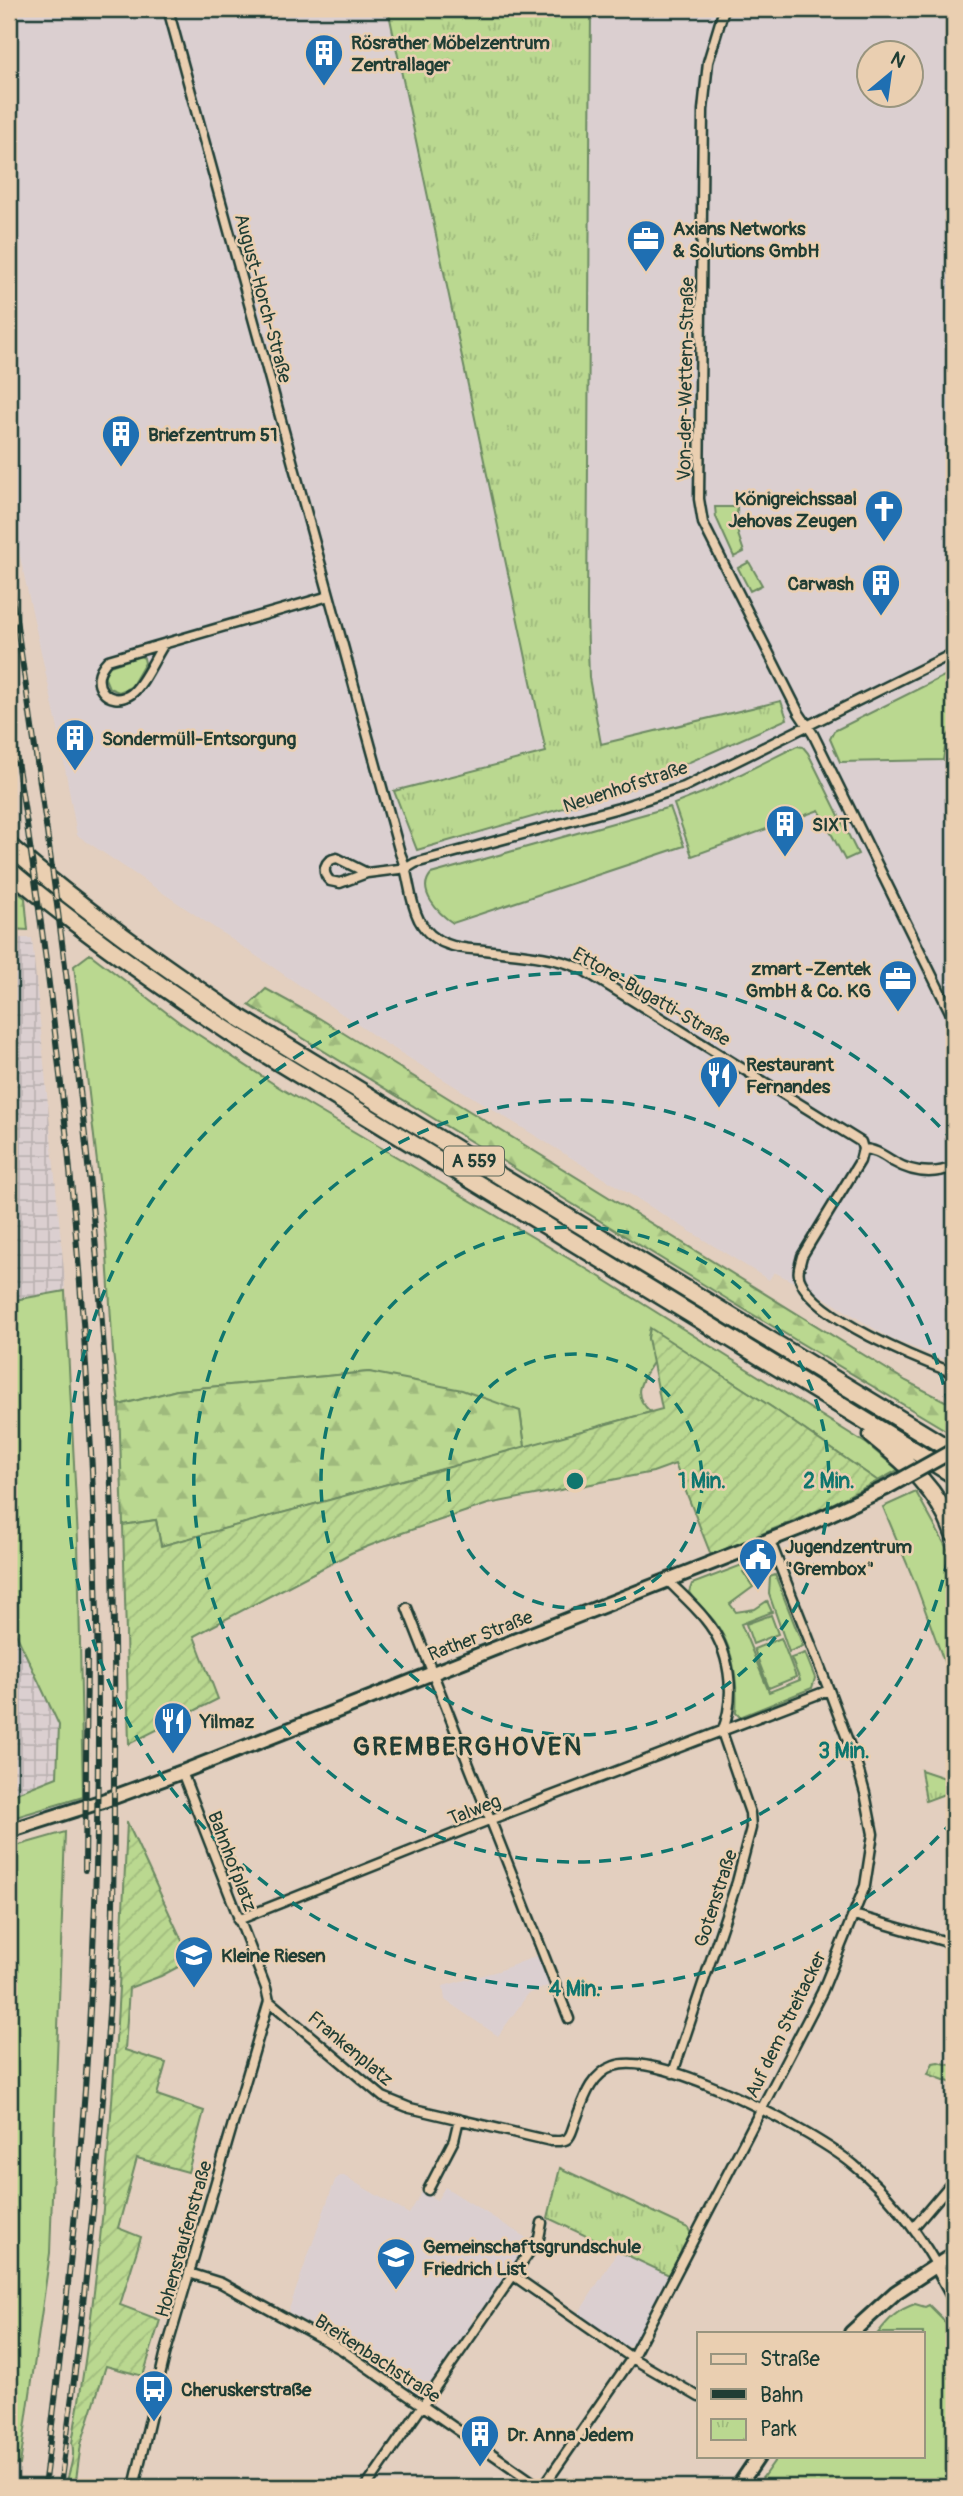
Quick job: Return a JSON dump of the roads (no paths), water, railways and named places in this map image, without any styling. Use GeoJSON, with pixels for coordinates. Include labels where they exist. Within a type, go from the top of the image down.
{"type":"FeatureCollection","features":[{"type":"Feature","properties":{"kind":"highway","name":"A 559"},"geometry":{"type":"LineString","coordinates":[[9,846],[66,894],[152,958],[240,1017],[954,1451]]}},
{"type":"Feature","properties":{"kind":"highway","name":"A 559"},"geometry":{"type":"LineString","coordinates":[[9,870],[125,961],[231,1033],[954,1475]]}},
{"type":"Feature","properties":{"kind":"highway"},"geometry":{"type":"LineString","coordinates":[[812,1387],[914,1472],[937,1496],[954,1534]]}},
{"type":"Feature","properties":{"kind":"street","name":"August-Horch-Straße"},"geometry":{"type":"LineString","coordinates":[[168,9],[400,853],[407,868]]}},
{"type":"Feature","properties":{"kind":"street","name":"Von-der-Wettern-Straße"},"geometry":{"type":"LineString","coordinates":[[724,9],[708,62],[702,110],[699,499],[703,523],[799,713],[809,725]]}},
{"type":"Feature","properties":{"kind":"street"},"geometry":{"type":"LineString","coordinates":[[164,643],[136,689],[128,696],[109,696],[101,689],[97,681],[98,673],[108,660],[164,643],[329,596]]}},
{"type":"Feature","properties":{"kind":"street","name":"Neuenhofstraße"},"geometry":{"type":"LineString","coordinates":[[368,873],[337,858],[329,861],[324,871],[327,879],[336,883],[368,873],[407,868],[415,863],[619,808],[684,787],[954,653]]}},
{"type":"Feature","properties":{"kind":"street"},"geometry":{"type":"LineString","coordinates":[[809,725],[954,1020]]}},
{"type":"Feature","properties":{"kind":"street","name":"Ettore-Bugatti-Straße"},"geometry":{"type":"LineString","coordinates":[[407,868],[406,877],[412,905],[420,922],[435,938],[457,947],[554,959],[580,968],[849,1134],[861,1142],[863,1149],[873,1149],[913,1170],[936,1173],[954,1167]]}},
{"type":"Feature","properties":{"kind":"street"},"geometry":{"type":"LineString","coordinates":[[863,1149],[860,1161],[802,1256],[798,1272],[800,1281],[820,1306],[913,1358],[954,1373]]}},
{"type":"Feature","properties":{"kind":"street","name":"Rather Straße"},"geometry":{"type":"LineString","coordinates":[[9,1831],[182,1772],[770,1541],[886,1488],[954,1451]]}},
{"type":"Feature","properties":{"kind":"street","name":"Auf dem Streitacker"},"geometry":{"type":"LineString","coordinates":[[542,2487],[632,2358],[822,1992],[865,1886],[873,1834],[858,1768],[770,1541]]}},
{"type":"Feature","properties":{"kind":"street"},"geometry":{"type":"LineString","coordinates":[[667,1580],[707,1621],[724,1655],[729,1671],[730,1704],[722,1731]]}},
{"type":"Feature","properties":{"kind":"street"},"geometry":{"type":"LineString","coordinates":[[407,1608],[569,2019]]}},
{"type":"Feature","properties":{"kind":"street","name":"Talweg"},"geometry":{"type":"LineString","coordinates":[[238,1920],[489,1820],[829,1690]]}},
{"type":"Feature","properties":{"kind":"street","name":"Gotenstraße"},"geometry":{"type":"LineString","coordinates":[[673,2073],[737,1882],[751,1828],[750,1813],[722,1731]]}},
{"type":"Feature","properties":{"kind":"street","name":"Bahnhofplatz"},"geometry":{"type":"LineString","coordinates":[[182,1772],[269,2001]]}},
{"type":"Feature","properties":{"kind":"street"},"geometry":{"type":"LineString","coordinates":[[854,1914],[954,1944]]}},
{"type":"Feature","properties":{"kind":"street","name":"Frankenplatz"},"geometry":{"type":"LineString","coordinates":[[269,2001],[383,2098],[410,2108],[551,2141],[562,2141],[570,2135],[586,2093],[597,2077],[612,2066],[637,2063],[673,2073]]}},
{"type":"Feature","properties":{"kind":"street","name":"Hohenstaufenstraße"},"geometry":{"type":"LineString","coordinates":[[134,2487],[165,2355],[269,2001]]}},
{"type":"Feature","properties":{"kind":"street"},"geometry":{"type":"LineString","coordinates":[[673,2073],[762,2109],[821,2141],[854,2164],[886,2194],[914,2227],[953,2295]]}},
{"type":"Feature","properties":{"kind":"street"},"geometry":{"type":"LineString","coordinates":[[428,2190],[454,2140],[459,2119]]}},
{"type":"Feature","properties":{"kind":"street"},"geometry":{"type":"LineString","coordinates":[[914,2227],[954,2180]]}},
{"type":"Feature","properties":{"kind":"street"},"geometry":{"type":"LineString","coordinates":[[366,2487],[514,2276],[539,2238],[542,2223]]}},
{"type":"Feature","properties":{"kind":"street"},"geometry":{"type":"LineString","coordinates":[[852,2332],[895,2292],[954,2254]]}},
{"type":"Feature","properties":{"kind":"street","name":"Breitenbachstraße"},"geometry":{"type":"LineString","coordinates":[[189,2273],[221,2283],[341,2349],[542,2487]]}},
{"type":"Feature","properties":{"kind":"street"},"geometry":{"type":"LineString","coordinates":[[514,2276],[632,2358],[697,2397]]}},
{"type":"Feature","properties":{"kind":"street"},"geometry":{"type":"LineString","coordinates":[[953,2295],[954,2276]]}},
{"type":"Feature","properties":{"kind":"street"},"geometry":{"type":"LineString","coordinates":[[738,2487],[758,2458]]}},
{"type":"Feature","properties":{"kind":"railway"},"geometry":{"type":"LineString","coordinates":[[9,573],[51,864],[87,1155],[104,1350],[112,1506],[114,1871],[111,1978],[91,2233],[60,2487]]}},
{"type":"Feature","properties":{"kind":"railway"},"geometry":{"type":"LineString","coordinates":[[9,712],[47,966],[75,1223],[85,1351],[97,1609],[97,1831],[90,2019],[76,2207],[44,2487]]}},
{"type":"Feature","properties":{"kind":"railway"},"geometry":{"type":"LineString","coordinates":[[85,1870],[87,1653]]}},
{"type":"Feature","properties":{"kind":"place","name":"Rösrather Möbelzentrum Zentrallager"},"geometry":{"type":"Point","coordinates":[324,87]}},
{"type":"Feature","properties":{"kind":"place","name":"Axians Networks & Solutions GmbH"},"geometry":{"type":"Point","coordinates":[646,273]}},
{"type":"Feature","properties":{"kind":"place","name":"Briefzentrum 51"},"geometry":{"type":"Point","coordinates":[121,468]}},
{"type":"Feature","properties":{"kind":"place","name":"Königreichssaal Jehovas Zeugen"},"geometry":{"type":"Point","coordinates":[884,543]}},
{"type":"Feature","properties":{"kind":"place","name":"Carwash"},"geometry":{"type":"Point","coordinates":[881,617]}},
{"type":"Feature","properties":{"kind":"place","name":"Sondermüll-Entsorgung"},"geometry":{"type":"Point","coordinates":[75,772]}},
{"type":"Feature","properties":{"kind":"place","name":"SIXT"},"geometry":{"type":"Point","coordinates":[785,858]}},
{"type":"Feature","properties":{"kind":"place","name":"zmart -Zentek GmbH & Co. KG"},"geometry":{"type":"Point","coordinates":[898,1013]}},
{"type":"Feature","properties":{"kind":"place","name":"Restaurant Fernandes"},"geometry":{"type":"Point","coordinates":[719,1109]}},
{"type":"Feature","properties":{"kind":"place","name":"Jugendzentrum \"Grembox\""},"geometry":{"type":"Point","coordinates":[758,1591]}},
{"type":"Feature","properties":{"kind":"place","name":"Yilmaz"},"geometry":{"type":"Point","coordinates":[173,1755]}},
{"type":"Feature","properties":{"kind":"place","name":"Kleine Riesen"},"geometry":{"type":"Point","coordinates":[194,1989]}},
{"type":"Feature","properties":{"kind":"place","name":"Gemeinschaftsgrundschule Friedrich List"},"geometry":{"type":"Point","coordinates":[396,2291]}},
{"type":"Feature","properties":{"kind":"place","name":"Cheruskerstraße"},"geometry":{"type":"Point","coordinates":[154,2423]}},
{"type":"Feature","properties":{"kind":"place","name":"Dr. Anna Jedem"},"geometry":{"type":"Point","coordinates":[480,2468]}},
{"type":"Feature","properties":{"kind":"district","name":"GREMBERGHOVEN"},"geometry":{"type":"Point","coordinates":[468,1746]}}]}
